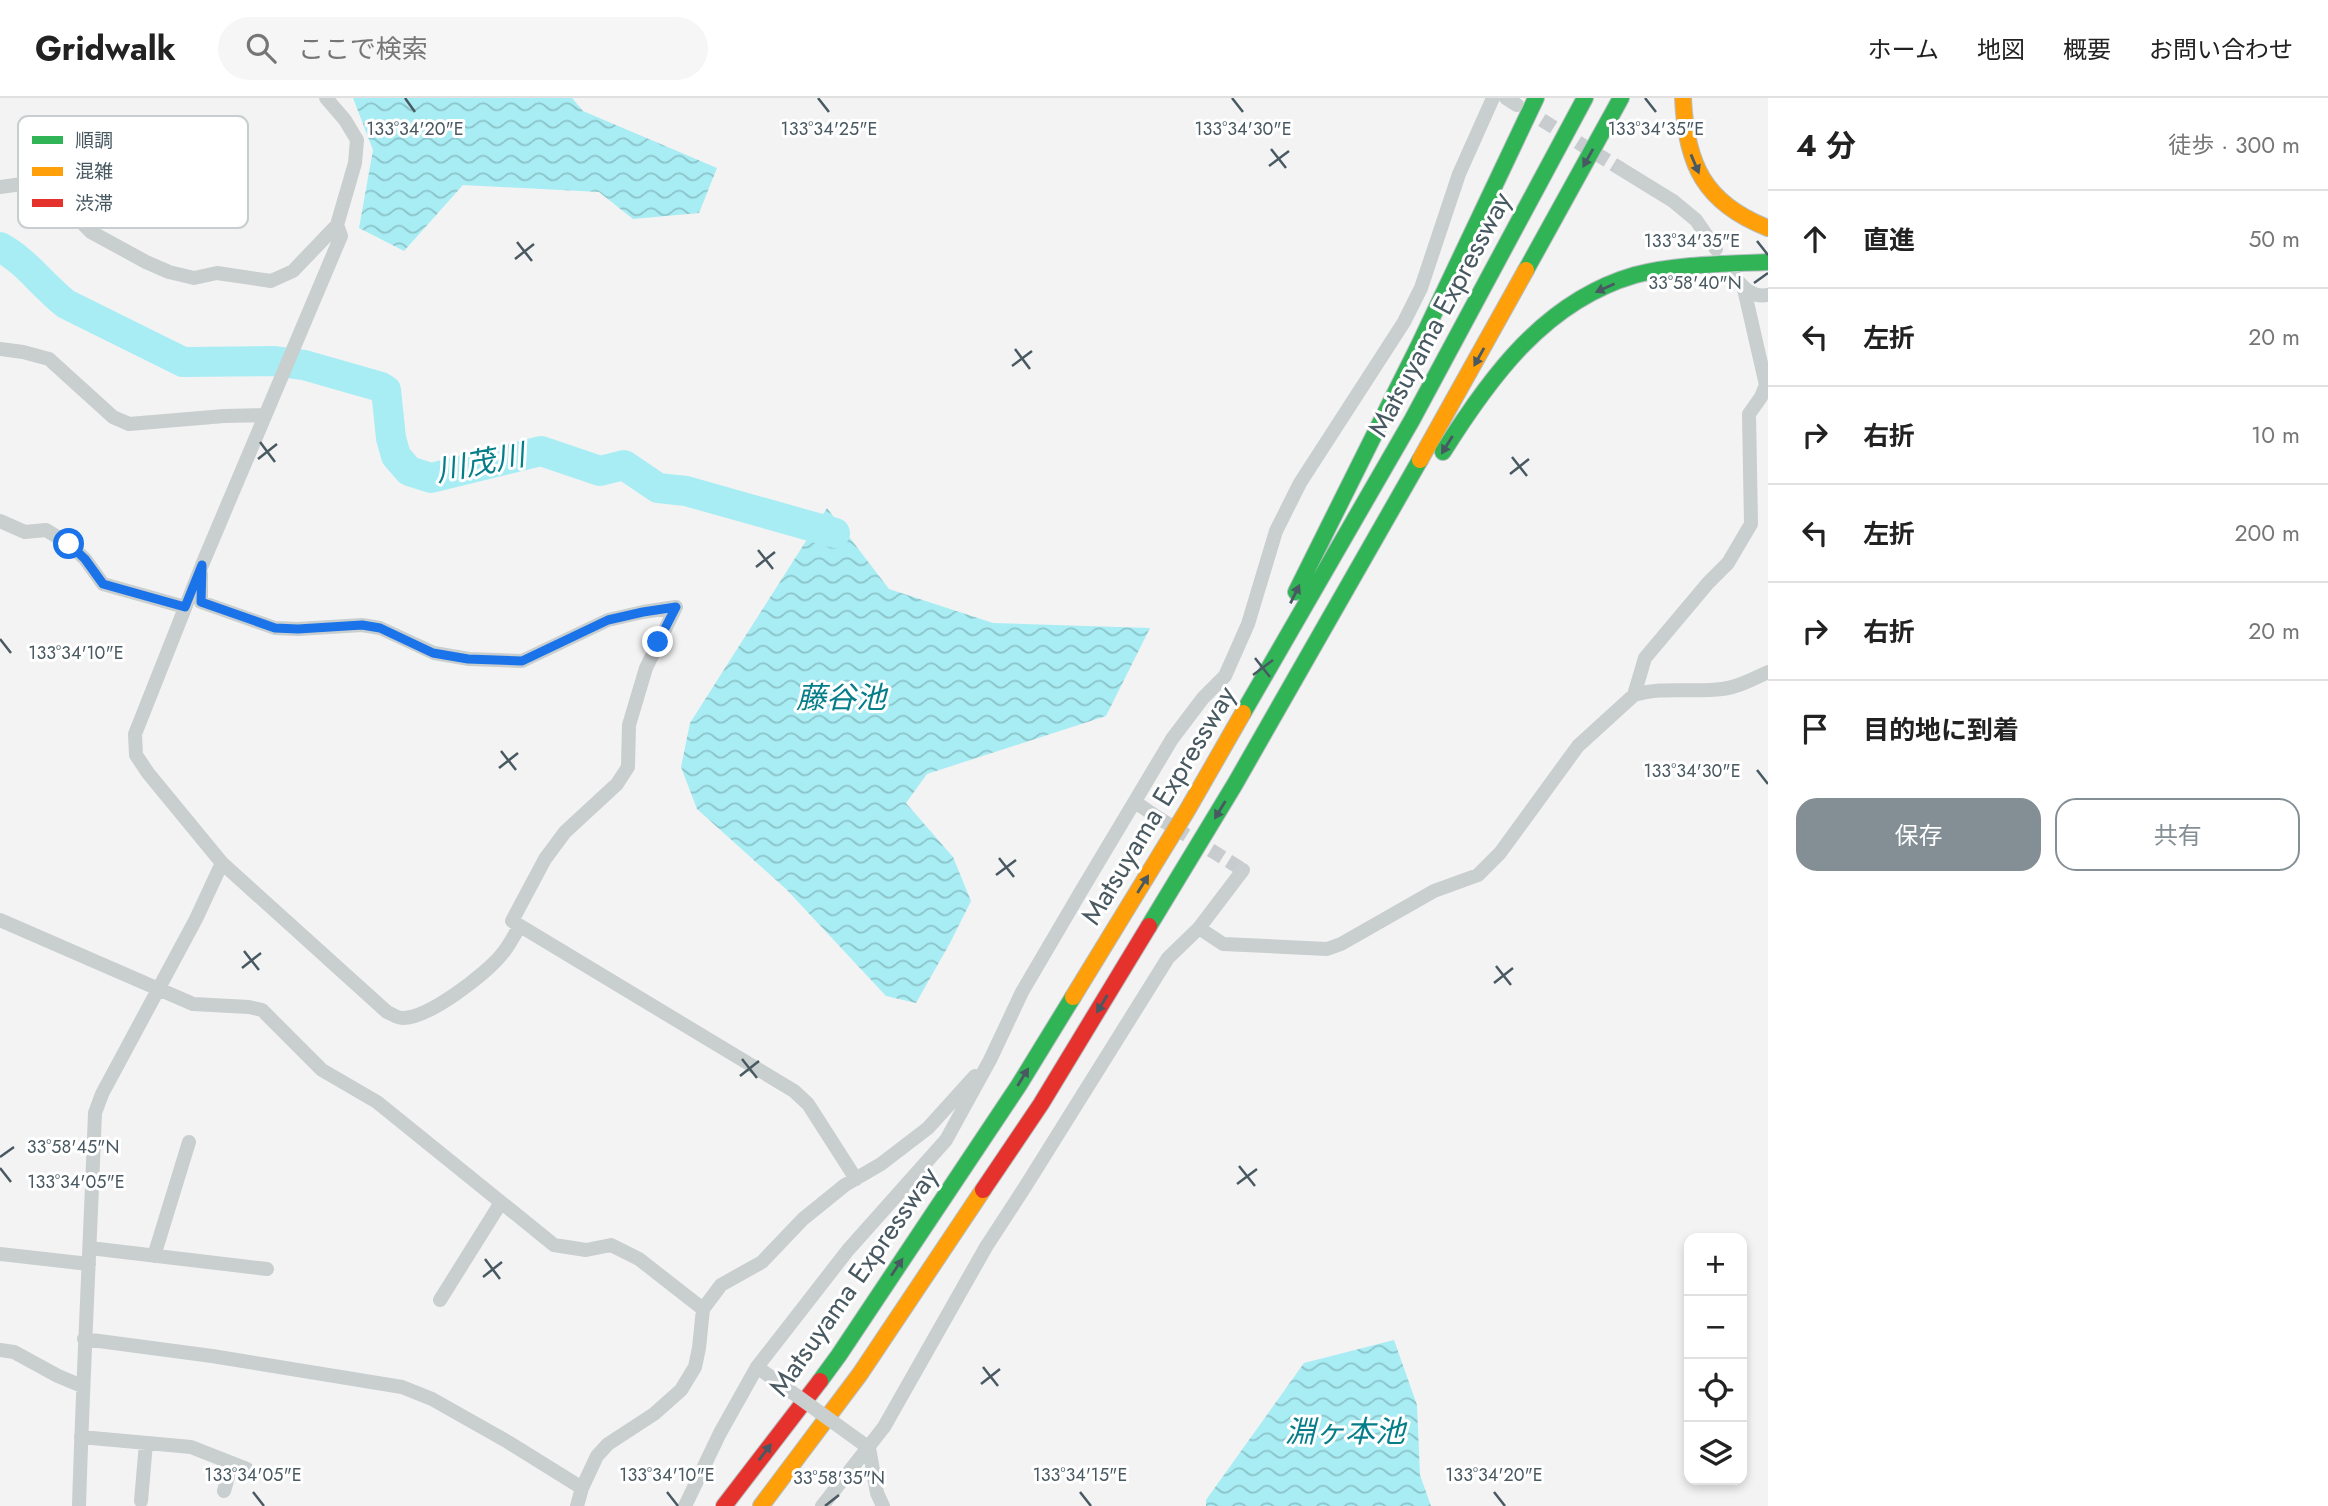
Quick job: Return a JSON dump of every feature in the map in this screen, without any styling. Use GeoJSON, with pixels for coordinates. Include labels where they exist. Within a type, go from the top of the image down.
{"type":"FeatureCollection","features":[{"type":"Feature","properties":{"kind":"highway"},"geometry":{"type":"LineString","coordinates":[[1188,809],[1413,357],[1536,98]]}},
{"type":"Feature","properties":{"kind":"highway","name":"Matsuyama Expressway"},"geometry":{"type":"LineString","coordinates":[[724,1506],[839,1354],[1004,1107],[1188,809],[1412,420],[1585,98]]}},
{"type":"Feature","properties":{"kind":"highway","name":"Matsuyama Expressway"},"geometry":{"type":"LineString","coordinates":[[761,1506],[860,1374],[1041,1104],[1235,784],[1466,380],[1621,98]]}},
{"type":"Feature","properties":{"kind":"highway"},"geometry":{"type":"LineString","coordinates":[[1684,98],[1686,141],[1704,182],[1735,214],[1768,228]]}},
{"type":"Feature","properties":{"kind":"highway"},"geometry":{"type":"LineString","coordinates":[[1235,784],[1465,417],[1495,372],[1524,341],[1590,294],[1631,276],[1695,266],[1768,262]]}},
{"type":"Feature","properties":{"kind":"street"},"geometry":{"type":"LineString","coordinates":[[87,228],[146,262],[169,272],[194,278],[217,273],[271,281],[293,271],[337,225],[355,163],[357,140],[327,98]]}},
{"type":"Feature","properties":{"kind":"street"},"geometry":{"type":"LineString","coordinates":[[685,1506],[720,1433],[757,1367],[848,1250],[946,1140],[990,1060],[1022,992],[1172,739],[1203,698],[1224,676],[1248,624],[1276,531],[1300,483],[1404,322],[1421,288],[1459,174],[1493,98]]}},
{"type":"Feature","properties":{"kind":"street"},"geometry":{"type":"LineString","coordinates":[[1621,169],[1696,220],[1716,249]]}},
{"type":"Feature","properties":{"kind":"street"},"geometry":{"type":"LineString","coordinates":[[0,187],[18,185]]}},
{"type":"Feature","properties":{"kind":"street"},"geometry":{"type":"LineString","coordinates":[[337,225],[341,236],[202,565],[135,734],[136,755],[148,774],[222,863],[387,1012],[400,1018],[411,1017],[454,996],[502,954],[520,926]]}},
{"type":"Feature","properties":{"kind":"street"},"geometry":{"type":"LineString","coordinates":[[1734,276],[1744,289],[1752,294],[1768,295]]}},
{"type":"Feature","properties":{"kind":"street"},"geometry":{"type":"LineString","coordinates":[[1634,695],[1645,658],[1728,563],[1751,524],[1749,414],[1766,385],[1744,289]]}},
{"type":"Feature","properties":{"kind":"street"},"geometry":{"type":"LineString","coordinates":[[0,349],[49,359],[113,417],[129,424],[265,415]]}},
{"type":"Feature","properties":{"kind":"street"},"geometry":{"type":"LineString","coordinates":[[0,521],[25,532],[46,530],[69,544],[85,559],[103,584],[185,607]]}},
{"type":"Feature","properties":{"kind":"street"},"geometry":{"type":"LineString","coordinates":[[202,565],[201,602],[275,628],[362,625],[380,628],[433,653],[468,659],[522,661],[608,620],[676,607],[646,668],[629,725],[628,767],[617,784],[565,832],[545,859],[512,921],[794,1091],[808,1104],[856,1179]]}},
{"type":"Feature","properties":{"kind":"street"},"geometry":{"type":"LineString","coordinates":[[1199,929],[1223,944],[1327,949],[1341,944],[1434,891],[1478,875],[1500,853],[1578,746],[1634,695],[1674,689],[1720,689],[1738,685],[1768,672]]}},
{"type":"Feature","properties":{"kind":"street"},"geometry":{"type":"LineString","coordinates":[[1135,802],[1157,817]]}},
{"type":"Feature","properties":{"kind":"street"},"geometry":{"type":"LineString","coordinates":[[79,1506],[95,1112],[102,1094],[196,919],[222,863]]}},
{"type":"Feature","properties":{"kind":"street"},"geometry":{"type":"LineString","coordinates":[[822,1506],[884,1427],[986,1247],[1168,958],[1199,929],[1243,870]]}},
{"type":"Feature","properties":{"kind":"street"},"geometry":{"type":"LineString","coordinates":[[0,920],[193,1004],[262,1010],[322,1070],[377,1102],[554,1245],[586,1250],[611,1245],[639,1259],[703,1308]]}},
{"type":"Feature","properties":{"kind":"street"},"geometry":{"type":"LineString","coordinates":[[84,1339],[212,1356],[402,1387],[432,1399],[508,1442],[581,1500],[597,1456],[608,1444],[654,1414],[681,1390],[695,1367],[703,1308],[721,1285],[762,1262],[803,1219],[845,1185],[881,1164],[928,1128],[990,1060]]}},
{"type":"Feature","properties":{"kind":"street"},"geometry":{"type":"LineString","coordinates":[[154,1256],[189,1142]]}},
{"type":"Feature","properties":{"kind":"street"},"geometry":{"type":"LineString","coordinates":[[440,1300],[500,1204]]}},
{"type":"Feature","properties":{"kind":"street"},"geometry":{"type":"LineString","coordinates":[[90,1248],[267,1269]]}},
{"type":"Feature","properties":{"kind":"street"},"geometry":{"type":"LineString","coordinates":[[0,1254],[89,1264]]}},
{"type":"Feature","properties":{"kind":"street"},"geometry":{"type":"LineString","coordinates":[[0,1350],[13,1352],[82,1386]]}},
{"type":"Feature","properties":{"kind":"street"},"geometry":{"type":"LineString","coordinates":[[757,1367],[869,1448],[877,1493],[883,1506]]}},
{"type":"Feature","properties":{"kind":"street"},"geometry":{"type":"LineString","coordinates":[[81,1437],[191,1447],[247,1469]]}},
{"type":"Feature","properties":{"kind":"street"},"geometry":{"type":"LineString","coordinates":[[141,1501],[146,1443]]}},
{"type":"Feature","properties":{"kind":"street"},"geometry":{"type":"LineString","coordinates":[[224,1491],[232,1463]]}},
{"type":"Feature","properties":{"kind":"water"},"geometry":{"type":"Polygon","coordinates":[[[353,98],[572,98],[583,111],[717,168],[699,213],[633,219],[599,192],[463,185],[404,251],[359,228],[373,150],[353,98]]]}},
{"type":"Feature","properties":{"kind":"water","name":"藤谷池"},"geometry":{"type":"Polygon","coordinates":[[[827,508],[889,589],[993,623],[1150,628],[1106,716],[927,774],[906,803],[953,857],[971,901],[916,1003],[886,996],[786,889],[697,809],[681,767],[690,723],[827,508]]]}},
{"type":"Feature","properties":{"kind":"water","name":"淵ヶ本池"},"geometry":{"type":"Polygon","coordinates":[[[1394,1340],[1417,1405],[1420,1475],[1431,1506],[1206,1506],[1206,1500],[1304,1363],[1394,1340]]]}},
{"type":"Feature","properties":{"kind":"waterway","name":"川茂川"},"geometry":{"type":"LineString","coordinates":[[0,247],[18,259],[66,304],[183,362],[273,361],[304,365],[381,387],[386,390],[391,438],[396,456],[409,471],[431,478],[541,451],[600,471],[624,465],[658,488],[686,491],[835,533]]}},
{"type":"Feature","properties":{"kind":"tunnel"},"geometry":{"type":"LineString","coordinates":[[1524,109],[1621,169]]}},
{"type":"Feature","properties":{"kind":"tunnel"},"geometry":{"type":"LineString","coordinates":[[1157,817],[1243,870]]}},
{"type":"Feature","properties":{"kind":"traffic: fast"},"geometry":{"type":"LineString","coordinates":[[1296,592],[1419,345],[1536,98]]}},
{"type":"Feature","properties":{"kind":"traffic: fast"},"geometry":{"type":"LineString","coordinates":[[1243,713],[1412,420],[1585,98]]}},
{"type":"Feature","properties":{"kind":"traffic: fast"},"geometry":{"type":"LineString","coordinates":[[1526,270],[1621,98]]}},
{"type":"Feature","properties":{"kind":"traffic: fast"},"geometry":{"type":"LineString","coordinates":[[1443,452],[1480,396],[1501,370],[1523,345],[1574,303],[1603,287],[1651,271],[1701,265],[1768,262]]}},
{"type":"Feature","properties":{"kind":"traffic: fast"},"geometry":{"type":"LineString","coordinates":[[1149,926],[1235,784],[1420,460]]}},
{"type":"Feature","properties":{"kind":"traffic: fast"},"geometry":{"type":"LineString","coordinates":[[820,1381],[1019,1085],[1073,997]]}},
{"type":"Feature","properties":{"kind":"traffic: slow"},"geometry":{"type":"LineString","coordinates":[[1683,98],[1689,143],[1694,162],[1703,178],[1728,206],[1768,228]]}},
{"type":"Feature","properties":{"kind":"traffic: slow"},"geometry":{"type":"LineString","coordinates":[[1420,460],[1526,270]]}},
{"type":"Feature","properties":{"kind":"traffic: slow"},"geometry":{"type":"LineString","coordinates":[[1073,997],[1188,809],[1243,713]]}},
{"type":"Feature","properties":{"kind":"traffic: slow"},"geometry":{"type":"LineString","coordinates":[[761,1506],[860,1374],[983,1190]]}},
{"type":"Feature","properties":{"kind":"traffic: jam"},"geometry":{"type":"LineString","coordinates":[[983,1190],[1041,1104],[1149,926]]}},
{"type":"Feature","properties":{"kind":"traffic: jam"},"geometry":{"type":"LineString","coordinates":[[724,1506],[820,1381]]}},
{"type":"Feature","properties":{"kind":"route"},"geometry":{"type":"LineString","coordinates":[[69,544],[85,559],[103,584],[185,607],[202,565],[201,602],[275,628],[362,625],[380,628],[433,653],[468,659],[522,661],[608,620],[676,607],[658,642]]}}]}
